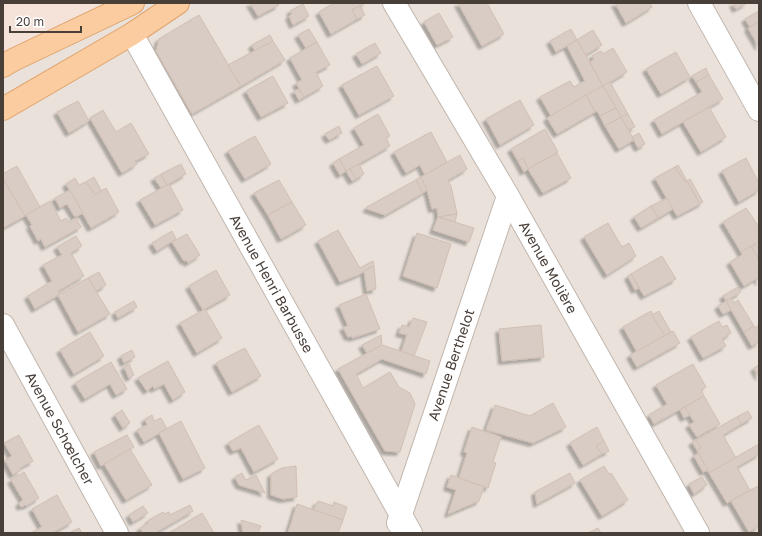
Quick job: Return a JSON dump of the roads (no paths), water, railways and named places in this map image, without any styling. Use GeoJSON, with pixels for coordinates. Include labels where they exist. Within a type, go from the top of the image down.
{"type":"FeatureCollection","features":[{"type":"Feature","properties":{"kind":"main road"},"geometry":{"type":"LineString","coordinates":[[3,66],[133,3]]}},
{"type":"Feature","properties":{"kind":"main road"},"geometry":{"type":"LineString","coordinates":[[3,109],[132,34],[178,3]]}},
{"type":"Feature","properties":{"kind":"street","name":"Avenue Molière"},"geometry":{"type":"LineString","coordinates":[[394,3],[508,196],[698,533]]}},
{"type":"Feature","properties":{"kind":"street"},"geometry":{"type":"LineString","coordinates":[[699,3],[759,110]]}},
{"type":"Feature","properties":{"kind":"street","name":"Avenue Henri Barbusse"},"geometry":{"type":"LineString","coordinates":[[132,34],[402,527]]}},
{"type":"Feature","properties":{"kind":"street","name":"Avenue Berthelot"},"geometry":{"type":"LineString","coordinates":[[402,527],[508,196]]}},
{"type":"Feature","properties":{"kind":"street","name":"Avenue Schœlcher"},"geometry":{"type":"LineString","coordinates":[[3,324],[117,533]]}}]}
